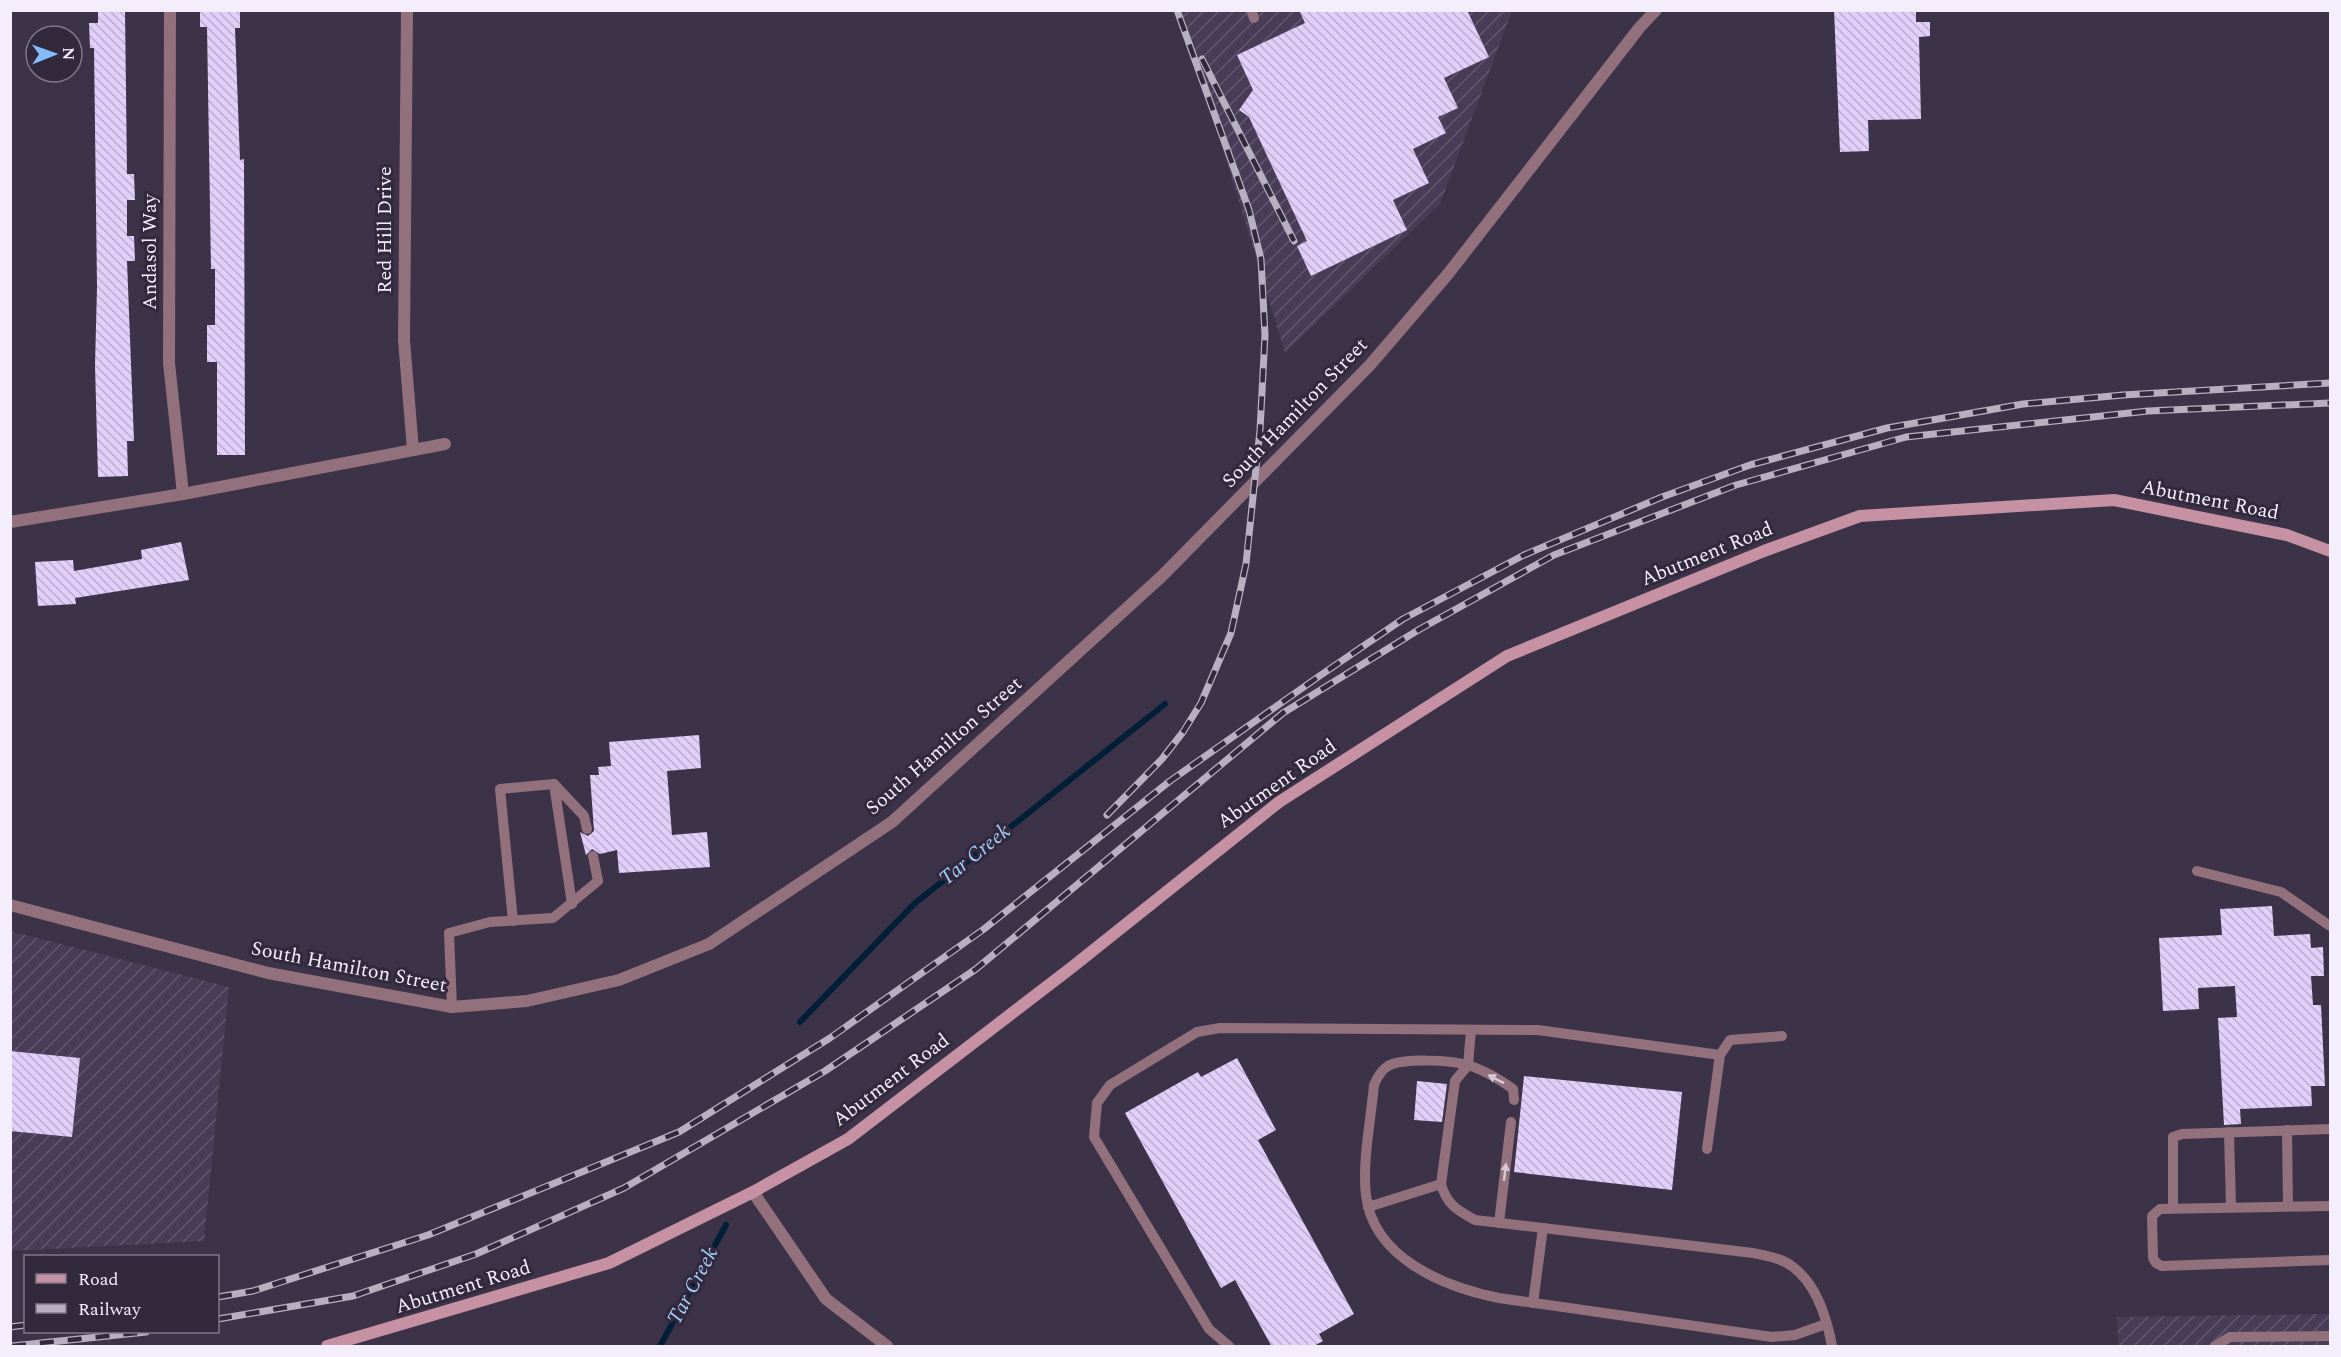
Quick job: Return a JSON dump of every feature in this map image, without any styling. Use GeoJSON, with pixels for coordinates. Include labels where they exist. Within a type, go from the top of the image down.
{"type":"FeatureCollection","features":[{"type":"Feature","properties":{"kind":"main road","name":"Abutment Road"},"geometry":{"type":"LineString","coordinates":[[327,1347],[609,1263],[753,1192],[848,1139],[1071,968],[1279,802],[1507,656],[1742,560],[1860,516],[2114,500],[2287,535],[2331,551]]}},
{"type":"Feature","properties":{"kind":"street","name":"Andasol Way"},"geometry":{"type":"LineString","coordinates":[[170,10],[169,363],[183,494]]}},
{"type":"Feature","properties":{"kind":"street","name":"Red Hill Drive"},"geometry":{"type":"LineString","coordinates":[[407,10],[404,340],[413,450]]}},
{"type":"Feature","properties":{"kind":"street","name":"South Hamilton Street"},"geometry":{"type":"LineString","coordinates":[[10,905],[268,973],[452,1007],[527,1001],[618,980],[709,944],[892,822],[1162,576],[1370,365],[1448,274],[1640,27],[1656,10]]}},
{"type":"Feature","properties":{"kind":"street"},"geometry":{"type":"LineString","coordinates":[[10,522],[183,494],[445,444]]}},
{"type":"Feature","properties":{"kind":"street"},"geometry":{"type":"LineString","coordinates":[[753,1192],[826,1299],[887,1347]]}},
{"type":"Feature","properties":{"kind":"lane"},"geometry":{"type":"LineString","coordinates":[[513,921],[500,789],[554,784]]}},
{"type":"Feature","properties":{"kind":"lane"},"geometry":{"type":"LineString","coordinates":[[554,784],[584,816],[587,829]]}},
{"type":"Feature","properties":{"kind":"lane"},"geometry":{"type":"LineString","coordinates":[[554,784],[572,904]]}},
{"type":"Feature","properties":{"kind":"lane"},"geometry":{"type":"LineString","coordinates":[[452,1007],[449,933],[490,922],[553,918],[598,881],[593,856]]}},
{"type":"Feature","properties":{"kind":"lane"},"geometry":{"type":"LineString","coordinates":[[2197,871],[2281,892],[2331,926]]}},
{"type":"Feature","properties":{"kind":"lane"},"geometry":{"type":"LineString","coordinates":[[1228,1347],[1209,1329],[1094,1137],[1097,1103],[1110,1084],[1197,1032],[1220,1028],[1538,1030],[1720,1055]]}},
{"type":"Feature","properties":{"kind":"lane"},"geometry":{"type":"LineString","coordinates":[[1471,1030],[1468,1065],[1455,1081],[1441,1184],[1444,1198],[1452,1208],[1475,1220],[1752,1253],[1777,1259],[1792,1266],[1805,1279],[1818,1299],[1832,1347]]}},
{"type":"Feature","properties":{"kind":"lane"},"geometry":{"type":"LineString","coordinates":[[1707,1149],[1720,1055],[1730,1040],[1782,1036]]}},
{"type":"Feature","properties":{"kind":"lane"},"geometry":{"type":"LineString","coordinates":[[1514,1100],[1513,1089],[1468,1065],[1446,1061],[1406,1062],[1390,1065],[1378,1076],[1374,1085],[1365,1184],[1368,1207],[1378,1234],[1425,1272],[1463,1291],[1772,1337],[1795,1335],[1826,1324]]}},
{"type":"Feature","properties":{"kind":"lane"},"geometry":{"type":"LineString","coordinates":[[1500,1222],[1511,1122]]}},
{"type":"Feature","properties":{"kind":"lane"},"geometry":{"type":"LineString","coordinates":[[2173,1208],[2173,1137],[2181,1134],[2331,1128]]}},
{"type":"Feature","properties":{"kind":"lane"},"geometry":{"type":"LineString","coordinates":[[2287,1130],[2288,1206]]}},
{"type":"Feature","properties":{"kind":"lane"},"geometry":{"type":"LineString","coordinates":[[2229,1132],[2231,1207]]}},
{"type":"Feature","properties":{"kind":"lane"},"geometry":{"type":"LineString","coordinates":[[1368,1207],[1441,1184]]}},
{"type":"Feature","properties":{"kind":"lane"},"geometry":{"type":"LineString","coordinates":[[2331,1206],[2173,1208],[2160,1209],[2152,1216],[2153,1258],[2162,1266],[2331,1260]]}},
{"type":"Feature","properties":{"kind":"lane"},"geometry":{"type":"LineString","coordinates":[[1533,1303],[1543,1228]]}},
{"type":"Feature","properties":{"kind":"lane"},"geometry":{"type":"LineString","coordinates":[[2215,1347],[2230,1337],[2331,1336]]}},
{"type":"Feature","properties":{"kind":"shaded area"},"geometry":{"type":"Polygon","coordinates":[[[1181,11],[1512,11],[1440,204],[1285,353],[1181,11]]]}},
{"type":"Feature","properties":{"kind":"shaded area"},"geometry":{"type":"Polygon","coordinates":[[[10,931],[229,987],[204,1241],[11,1251],[10,931]]]}},
{"type":"Feature","properties":{"kind":"shaded area"},"geometry":{"type":"Polygon","coordinates":[[[2330,1314],[2330,1346],[2118,1346],[2117,1317],[2330,1314]]]}},
{"type":"Feature","properties":{"kind":"building"},"geometry":{"type":"Polygon","coordinates":[[[98,10],[125,10],[127,174],[134,174],[135,200],[127,200],[127,236],[134,236],[135,261],[127,261],[134,441],[127,441],[128,476],[98,477],[95,365],[97,287],[94,48],[90,48],[89,23],[98,23],[98,10]]]}},
{"type":"Feature","properties":{"kind":"building"},"geometry":{"type":"Polygon","coordinates":[[[200,10],[240,10],[240,28],[235,28],[240,160],[244,159],[245,455],[217,455],[217,362],[207,362],[207,325],[215,325],[215,269],[211,269],[207,27],[200,27],[200,10]]]}},
{"type":"Feature","properties":{"kind":"building"},"geometry":{"type":"Polygon","coordinates":[[[1299,10],[1467,10],[1489,57],[1444,78],[1458,108],[1438,117],[1446,133],[1413,149],[1429,183],[1393,200],[1407,230],[1311,276],[1297,246],[1307,241],[1249,117],[1239,110],[1253,90],[1237,55],[1305,23],[1299,10]]]}},
{"type":"Feature","properties":{"kind":"building"},"geometry":{"type":"Polygon","coordinates":[[[1834,10],[1916,10],[1916,22],[1930,22],[1930,36],[1919,37],[1921,119],[1868,120],[1869,151],[1840,152],[1834,10]]]}},
{"type":"Feature","properties":{"kind":"building"},"geometry":{"type":"Polygon","coordinates":[[[181,542],[189,580],[75,598],[76,604],[38,606],[35,562],[73,560],[74,571],[142,559],[141,550],[181,542]]]}},
{"type":"Feature","properties":{"kind":"building"},"geometry":{"type":"Polygon","coordinates":[[[699,735],[701,768],[667,771],[672,835],[707,832],[710,867],[619,873],[617,850],[600,854],[592,849],[586,855],[580,832],[588,836],[594,831],[590,775],[599,775],[598,767],[611,766],[609,742],[699,735]]]}},
{"type":"Feature","properties":{"kind":"building"},"geometry":{"type":"Polygon","coordinates":[[[2272,906],[2274,936],[2310,934],[2311,948],[2323,947],[2324,976],[2311,976],[2313,1005],[2321,1005],[2325,1086],[2311,1086],[2312,1106],[2240,1109],[2241,1124],[2224,1125],[2218,1018],[2237,1017],[2235,986],[2198,988],[2199,1009],[2163,1011],[2159,938],[2222,935],[2220,909],[2272,906]]]}},
{"type":"Feature","properties":{"kind":"building"},"geometry":{"type":"Polygon","coordinates":[[[10,1051],[80,1058],[72,1137],[10,1131],[10,1051]]]}},
{"type":"Feature","properties":{"kind":"building"},"geometry":{"type":"Polygon","coordinates":[[[1237,1058],[1276,1130],[1258,1140],[1354,1314],[1319,1334],[1323,1341],[1312,1347],[1272,1347],[1235,1280],[1221,1288],[1125,1113],[1198,1072],[1201,1077],[1237,1058]]]}},
{"type":"Feature","properties":{"kind":"building"},"geometry":{"type":"Polygon","coordinates":[[[1524,1076],[1682,1092],[1672,1190],[1514,1172],[1524,1076]]]}},
{"type":"Feature","properties":{"kind":"building"},"geometry":{"type":"Polygon","coordinates":[[[1417,1081],[1447,1084],[1442,1122],[1414,1120],[1417,1081]]]}},
{"type":"Feature","properties":{"kind":"waterway","name":"Tar Creek"},"geometry":{"type":"LineString","coordinates":[[800,1022],[914,904],[1165,704]]}},
{"type":"Feature","properties":{"kind":"waterway","name":"Tar Creek"},"geometry":{"type":"LineString","coordinates":[[660,1346],[726,1225]]}},
{"type":"Feature","properties":{"kind":"railway"},"geometry":{"type":"LineString","coordinates":[[1107,815],[1162,759],[1183,732],[1201,703],[1231,633],[1246,564],[1260,430],[1265,335],[1261,259],[1249,210],[1177,10]]}},
{"type":"Feature","properties":{"kind":"railway"},"geometry":{"type":"LineString","coordinates":[[1202,59],[1294,241]]}},
{"type":"Feature","properties":{"kind":"railway"},"geometry":{"type":"LineString","coordinates":[[219,1297],[253,1291],[428,1235],[679,1132],[830,1038],[984,929],[1170,781],[1318,677],[1403,619],[1524,555],[1662,497],[1750,465],[1887,428],[2023,404],[2123,395],[2330,383]]}},
{"type":"Feature","properties":{"kind":"railway"},"geometry":{"type":"LineString","coordinates":[[219,1319],[353,1296],[476,1254],[624,1188],[825,1071],[976,969],[1283,713],[1420,629],[1554,555],[1736,485],[1906,437],[2148,411],[2330,403]]}},
{"type":"Feature","properties":{"kind":"railway"},"geometry":{"type":"LineString","coordinates":[[10,1327],[24,1325]]}},
{"type":"Feature","properties":{"kind":"railway"},"geometry":{"type":"LineString","coordinates":[[12,1346],[136,1333]]}}]}
